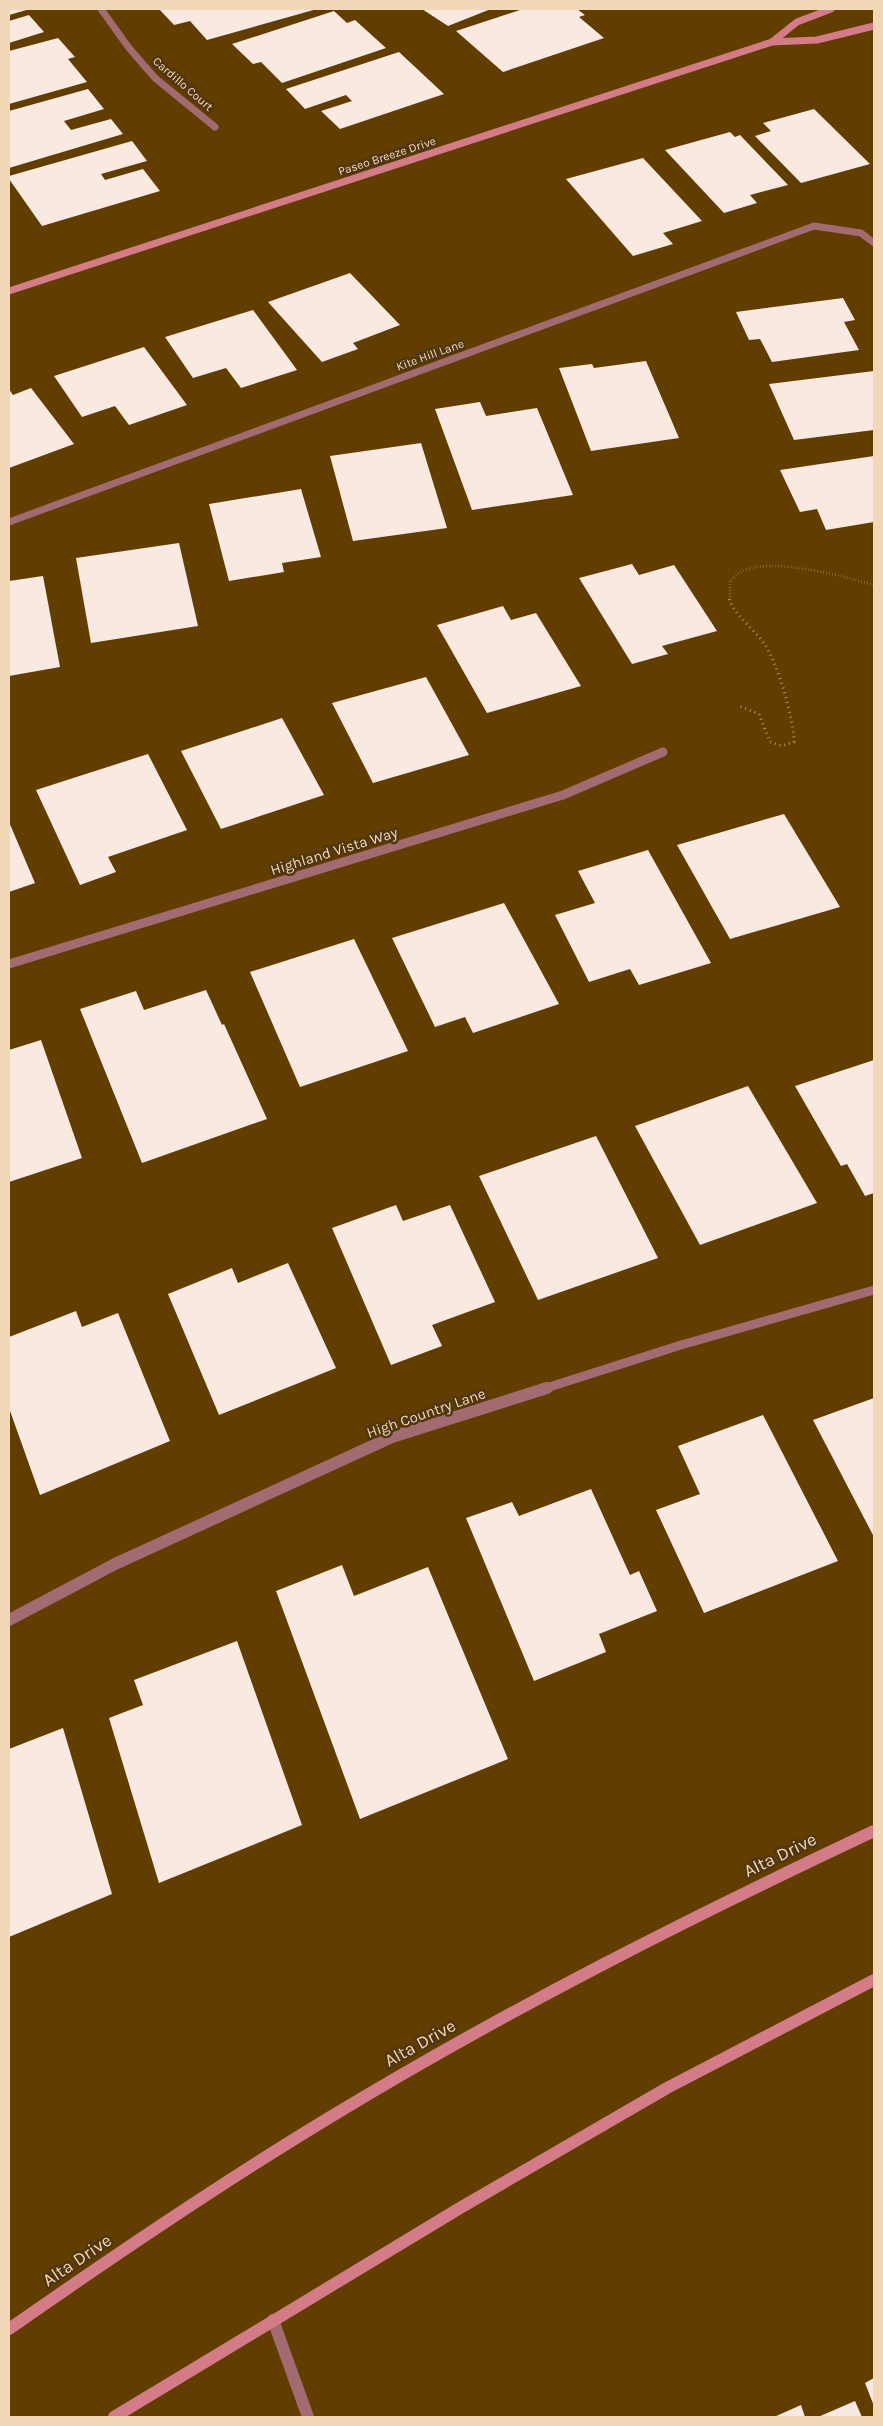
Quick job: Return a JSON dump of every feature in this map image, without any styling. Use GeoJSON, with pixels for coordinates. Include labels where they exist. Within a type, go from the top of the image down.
{"type":"FeatureCollection","features":[{"type":"Feature","properties":{"kind":"street","name":"Cardillo Court"},"geometry":{"type":"LineString","coordinates":[[101,9],[129,48],[156,78],[215,126]]}},
{"type":"Feature","properties":{"kind":"street","name":"Paseo Breeze Drive"},"geometry":{"type":"LineString","coordinates":[[772,42],[797,22],[831,9]]}},
{"type":"Feature","properties":{"kind":"street","name":"Paseo Breeze Drive"},"geometry":{"type":"LineString","coordinates":[[9,291],[772,42],[817,40],[874,26]]}},
{"type":"Feature","properties":{"kind":"street","name":"Kite Hill Lane"},"geometry":{"type":"LineString","coordinates":[[9,522],[814,226],[861,234],[874,243]]}},
{"type":"Feature","properties":{"kind":"street","name":"Highland Vista Way"},"geometry":{"type":"LineString","coordinates":[[9,964],[563,795],[663,752]]}},
{"type":"Feature","properties":{"kind":"street","name":"High Country Lane"},"geometry":{"type":"LineString","coordinates":[[9,1620],[116,1564],[392,1438],[681,1345],[874,1290]]}},
{"type":"Feature","properties":{"kind":"street","name":"Alta Drive"},"geometry":{"type":"LineString","coordinates":[[9,2329],[220,2186],[378,2089],[531,2002],[666,1930],[874,1831]]}},
{"type":"Feature","properties":{"kind":"street"},"geometry":{"type":"LineString","coordinates":[[114,2417],[460,2208],[667,2088],[874,1980]]}},
{"type":"Feature","properties":{"kind":"street"},"geometry":{"type":"LineString","coordinates":[[273,2320],[308,2417]]}},
{"type":"Feature","properties":{"kind":"path"},"geometry":{"type":"LineString","coordinates":[[739,706],[751,708],[760,714],[766,723],[770,742],[777,747],[788,746],[794,742],[794,734],[771,657],[764,644],[732,607],[728,587],[731,579],[740,571],[754,567],[772,566],[824,573],[874,585]]}},
{"type":"Feature","properties":{"kind":"building"},"geometry":{"type":"Polygon","coordinates":[[[9,9],[30,9],[9,15],[9,9]]]}},
{"type":"Feature","properties":{"kind":"building"},"geometry":{"type":"Polygon","coordinates":[[[159,9],[317,9],[207,40],[190,21],[174,25],[159,9]]]}},
{"type":"Feature","properties":{"kind":"building"},"geometry":{"type":"Polygon","coordinates":[[[422,9],[491,9],[448,26],[422,9]]]}},
{"type":"Feature","properties":{"kind":"building"},"geometry":{"type":"Polygon","coordinates":[[[523,9],[577,9],[585,15],[579,17],[604,38],[503,72],[456,31],[523,9]]]}},
{"type":"Feature","properties":{"kind":"building"},"geometry":{"type":"Polygon","coordinates":[[[334,11],[347,23],[355,20],[386,48],[282,83],[261,62],[253,64],[232,44],[334,11]]]}},
{"type":"Feature","properties":{"kind":"building"},"geometry":{"type":"Polygon","coordinates":[[[29,15],[44,32],[9,43],[9,21],[29,15]]]}},
{"type":"Feature","properties":{"kind":"building"},"geometry":{"type":"Polygon","coordinates":[[[58,38],[75,57],[68,59],[87,82],[9,104],[9,51],[58,38]]]}},
{"type":"Feature","properties":{"kind":"building"},"geometry":{"type":"Polygon","coordinates":[[[399,52],[444,94],[340,129],[321,111],[352,101],[346,95],[305,109],[286,89],[399,52]]]}},
{"type":"Feature","properties":{"kind":"building"},"geometry":{"type":"Polygon","coordinates":[[[88,89],[104,109],[64,121],[71,130],[111,119],[123,134],[9,168],[9,111],[88,89]]]}},
{"type":"Feature","properties":{"kind":"building"},"geometry":{"type":"Polygon","coordinates":[[[814,109],[870,164],[801,183],[755,136],[771,131],[763,123],[814,109]]]}},
{"type":"Feature","properties":{"kind":"building"},"geometry":{"type":"Polygon","coordinates":[[[730,132],[735,137],[740,135],[788,185],[750,195],[757,203],[724,213],[665,150],[730,132]]]}},
{"type":"Feature","properties":{"kind":"building"},"geometry":{"type":"Polygon","coordinates":[[[132,141],[147,161],[101,174],[105,180],[143,169],[160,191],[42,226],[9,179],[9,176],[132,141]]]}},
{"type":"Feature","properties":{"kind":"building"},"geometry":{"type":"Polygon","coordinates":[[[643,158],[702,221],[663,233],[673,244],[633,256],[566,179],[643,158]]]}},
{"type":"Feature","properties":{"kind":"building"},"geometry":{"type":"Polygon","coordinates":[[[350,273],[400,325],[353,343],[358,349],[322,362],[268,302],[350,273]]]}},
{"type":"Feature","properties":{"kind":"building"},"geometry":{"type":"Polygon","coordinates":[[[843,298],[855,320],[844,322],[859,350],[772,362],[760,339],[749,340],[736,312],[843,298]]]}},
{"type":"Feature","properties":{"kind":"building"},"geometry":{"type":"Polygon","coordinates":[[[253,310],[297,370],[241,388],[226,368],[193,378],[165,337],[253,310]]]}},
{"type":"Feature","properties":{"kind":"building"},"geometry":{"type":"Polygon","coordinates":[[[144,347],[187,405],[129,425],[115,406],[82,417],[54,376],[144,347]]]}},
{"type":"Feature","properties":{"kind":"building"},"geometry":{"type":"Polygon","coordinates":[[[646,361],[679,438],[591,451],[559,368],[592,364],[594,368],[646,361]]]}},
{"type":"Feature","properties":{"kind":"building"},"geometry":{"type":"Polygon","coordinates":[[[874,371],[874,430],[794,440],[769,384],[874,371]]]}},
{"type":"Feature","properties":{"kind":"building"},"geometry":{"type":"Polygon","coordinates":[[[31,388],[74,444],[9,468],[9,389],[13,395],[31,388]]]}},
{"type":"Feature","properties":{"kind":"building"},"geometry":{"type":"Polygon","coordinates":[[[480,402],[486,416],[537,408],[573,495],[472,510],[435,409],[480,402]]]}},
{"type":"Feature","properties":{"kind":"building"},"geometry":{"type":"Polygon","coordinates":[[[421,443],[447,528],[353,541],[330,456],[421,443]]]}},
{"type":"Feature","properties":{"kind":"building"},"geometry":{"type":"Polygon","coordinates":[[[874,456],[874,522],[826,530],[817,509],[800,512],[780,470],[874,456]]]}},
{"type":"Feature","properties":{"kind":"building"},"geometry":{"type":"Polygon","coordinates":[[[301,489],[321,557],[282,563],[284,572],[229,581],[209,504],[301,489]]]}},
{"type":"Feature","properties":{"kind":"building"},"geometry":{"type":"Polygon","coordinates":[[[179,543],[198,626],[91,643],[76,558],[179,543]]]}},
{"type":"Feature","properties":{"kind":"building"},"geometry":{"type":"Polygon","coordinates":[[[632,564],[639,575],[674,565],[717,631],[662,646],[668,654],[632,664],[579,578],[632,564]]]}},
{"type":"Feature","properties":{"kind":"building"},"geometry":{"type":"Polygon","coordinates":[[[43,576],[60,667],[9,676],[9,581],[43,576]]]}},
{"type":"Feature","properties":{"kind":"building"},"geometry":{"type":"Polygon","coordinates":[[[503,606],[511,620],[536,613],[581,686],[487,713],[437,625],[503,606]]]}},
{"type":"Feature","properties":{"kind":"building"},"geometry":{"type":"Polygon","coordinates":[[[426,677],[469,755],[373,783],[332,703],[426,677]]]}},
{"type":"Feature","properties":{"kind":"building"},"geometry":{"type":"Polygon","coordinates":[[[282,718],[324,795],[221,829],[181,751],[282,718]]]}},
{"type":"Feature","properties":{"kind":"building"},"geometry":{"type":"Polygon","coordinates":[[[148,754],[187,830],[108,857],[116,872],[80,885],[36,790],[148,754]]]}},
{"type":"Feature","properties":{"kind":"building"},"geometry":{"type":"Polygon","coordinates":[[[784,814],[840,907],[730,939],[677,845],[784,814]]]}},
{"type":"Feature","properties":{"kind":"building"},"geometry":{"type":"Polygon","coordinates":[[[9,822],[35,883],[9,892],[9,822]]]}},
{"type":"Feature","properties":{"kind":"building"},"geometry":{"type":"Polygon","coordinates":[[[648,850],[711,963],[639,985],[630,969],[589,982],[555,915],[595,903],[578,871],[648,850]]]}},
{"type":"Feature","properties":{"kind":"building"},"geometry":{"type":"Polygon","coordinates":[[[504,903],[559,1004],[473,1033],[465,1017],[435,1027],[392,938],[504,903]]]}},
{"type":"Feature","properties":{"kind":"building"},"geometry":{"type":"Polygon","coordinates":[[[354,939],[408,1051],[300,1087],[250,972],[354,939]]]}},
{"type":"Feature","properties":{"kind":"building"},"geometry":{"type":"Polygon","coordinates":[[[206,990],[222,1025],[224,1024],[267,1119],[142,1163],[80,1009],[136,991],[144,1010],[206,990]]]}},
{"type":"Feature","properties":{"kind":"building"},"geometry":{"type":"Polygon","coordinates":[[[41,1040],[82,1158],[9,1182],[9,1050],[41,1040]]]}},
{"type":"Feature","properties":{"kind":"building"},"geometry":{"type":"Polygon","coordinates":[[[874,1060],[874,1193],[865,1196],[847,1164],[841,1166],[795,1086],[874,1060]]]}},
{"type":"Feature","properties":{"kind":"building"},"geometry":{"type":"Polygon","coordinates":[[[748,1086],[817,1203],[700,1245],[635,1126],[748,1086]]]}},
{"type":"Feature","properties":{"kind":"building"},"geometry":{"type":"Polygon","coordinates":[[[596,1136],[658,1258],[538,1300],[479,1176],[596,1136]]]}},
{"type":"Feature","properties":{"kind":"building"},"geometry":{"type":"Polygon","coordinates":[[[396,1205],[403,1221],[450,1205],[495,1302],[432,1325],[442,1346],[391,1365],[332,1228],[396,1205]]]}},
{"type":"Feature","properties":{"kind":"building"},"geometry":{"type":"Polygon","coordinates":[[[288,1263],[336,1368],[219,1415],[168,1294],[232,1268],[238,1283],[288,1263]]]}},
{"type":"Feature","properties":{"kind":"building"},"geometry":{"type":"Polygon","coordinates":[[[76,1311],[82,1327],[118,1313],[170,1441],[40,1495],[9,1408],[9,1337],[76,1311]]]}},
{"type":"Feature","properties":{"kind":"building"},"geometry":{"type":"Polygon","coordinates":[[[874,1398],[874,1537],[813,1420],[874,1398]]]}},
{"type":"Feature","properties":{"kind":"building"},"geometry":{"type":"Polygon","coordinates":[[[763,1415],[838,1561],[704,1613],[656,1510],[700,1494],[678,1446],[763,1415]]]}},
{"type":"Feature","properties":{"kind":"building"},"geometry":{"type":"Polygon","coordinates":[[[591,1489],[630,1575],[639,1571],[657,1611],[599,1634],[606,1652],[534,1681],[466,1518],[512,1502],[519,1516],[591,1489]]]}},
{"type":"Feature","properties":{"kind":"building"},"geometry":{"type":"Polygon","coordinates":[[[342,1565],[354,1596],[428,1567],[508,1759],[360,1819],[276,1591],[342,1565]]]}},
{"type":"Feature","properties":{"kind":"building"},"geometry":{"type":"Polygon","coordinates":[[[237,1641],[302,1825],[159,1883],[109,1718],[143,1705],[134,1680],[237,1641]]]}},
{"type":"Feature","properties":{"kind":"building"},"geometry":{"type":"Polygon","coordinates":[[[63,1728],[112,1894],[9,1937],[9,1749],[63,1728]]]}},
{"type":"Feature","properties":{"kind":"building"},"geometry":{"type":"Polygon","coordinates":[[[874,2378],[874,2406],[865,2383],[874,2378]]]}},
{"type":"Feature","properties":{"kind":"building"},"geometry":{"type":"Polygon","coordinates":[[[855,2401],[862,2417],[818,2417],[855,2401]]]}},
{"type":"Feature","properties":{"kind":"building"},"geometry":{"type":"Polygon","coordinates":[[[801,2405],[805,2417],[774,2417],[801,2405]]]}}]}
